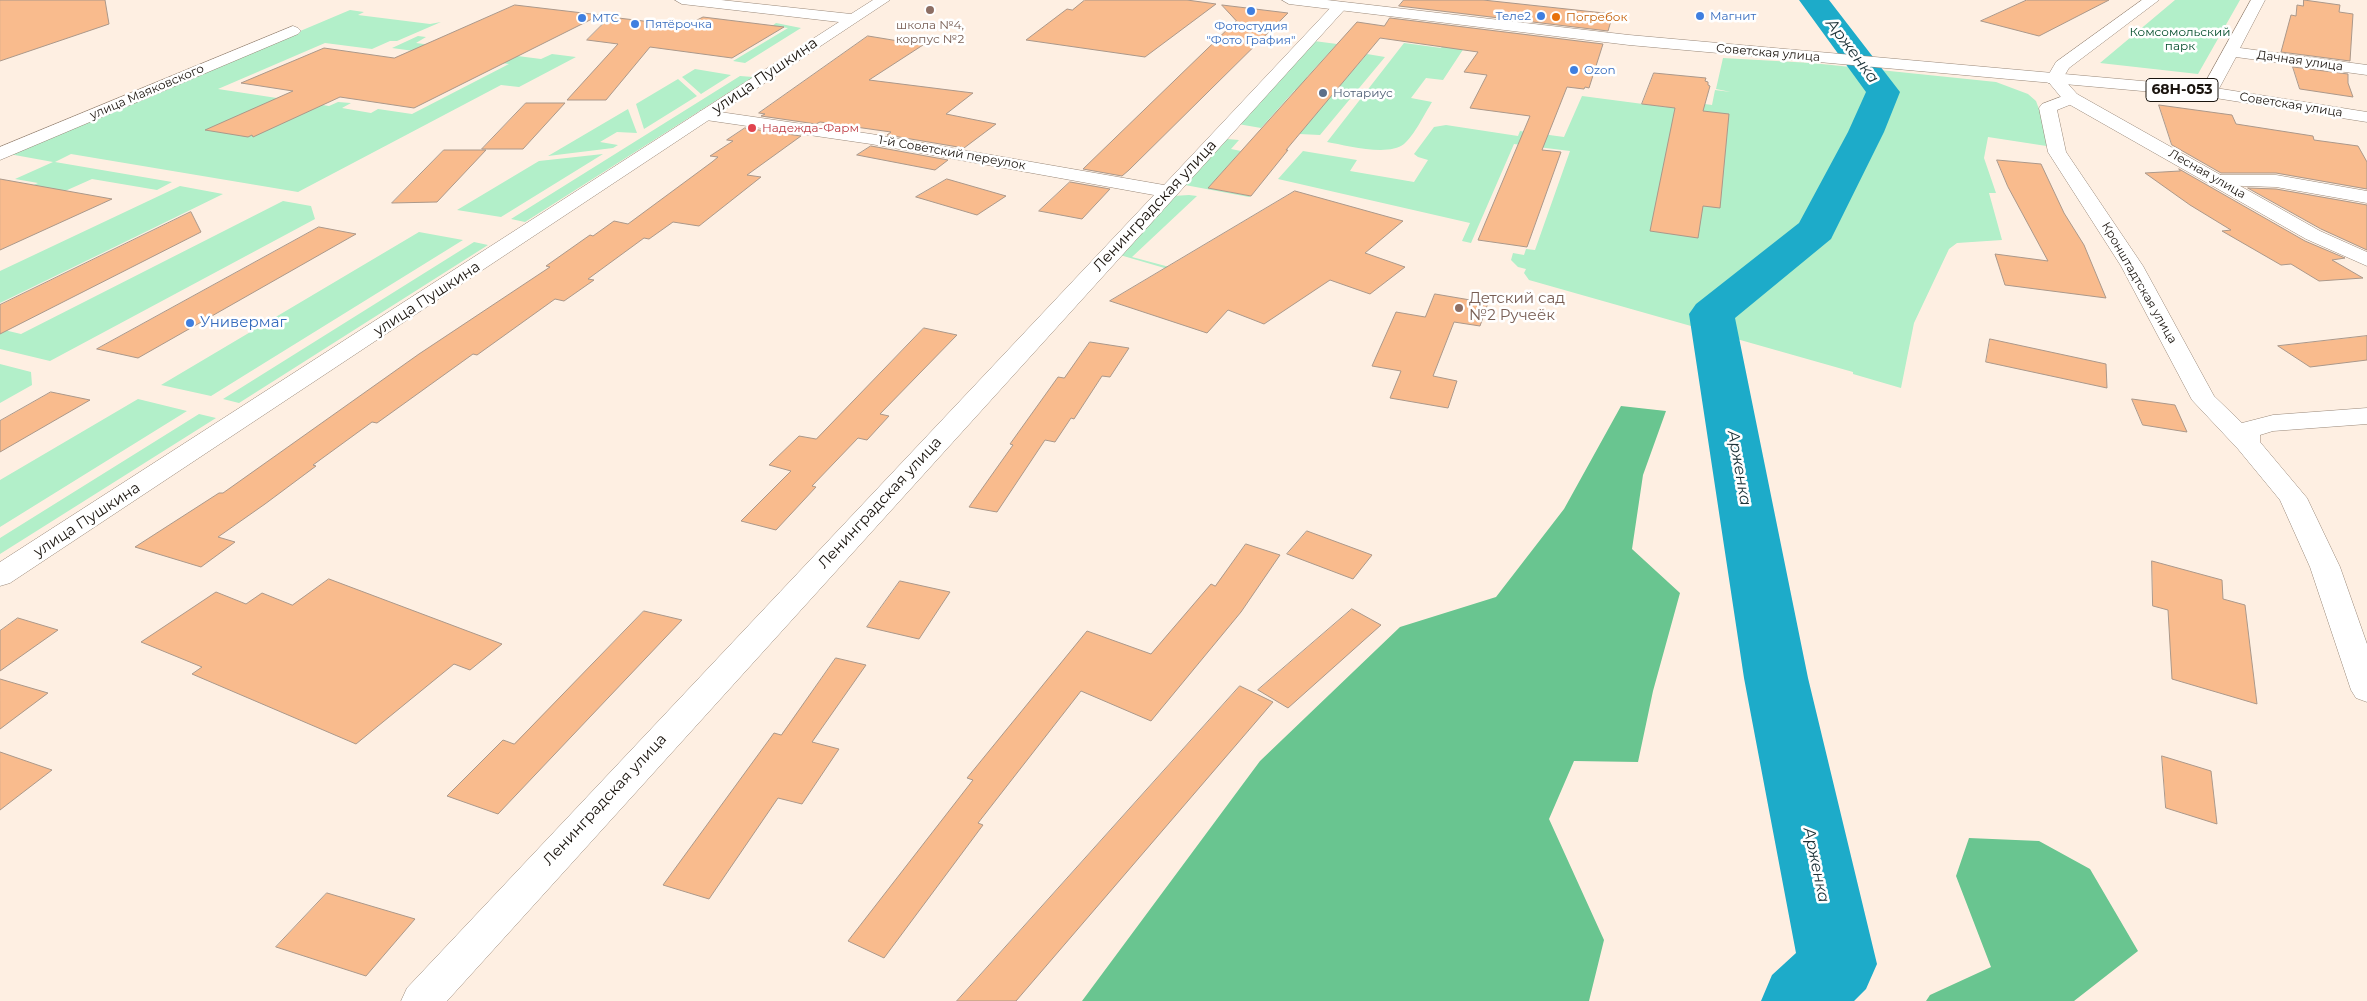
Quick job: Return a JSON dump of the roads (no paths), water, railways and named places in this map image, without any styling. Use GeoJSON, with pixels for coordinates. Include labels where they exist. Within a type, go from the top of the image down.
{"type":"FeatureCollection","features":[{"type":"Feature","properties":{"kind":"street"},"geometry":{"type":"LineString","coordinates":[[682,0],[851,20]]}},
{"type":"Feature","properties":{"kind":"street","name":"улица Пушкина"},"geometry":{"type":"LineString","coordinates":[[0,576],[883,0]]}},
{"type":"Feature","properties":{"kind":"street","name":"Советская улица"},"geometry":{"type":"LineString","coordinates":[[1289,0],[1620,39],[2209,92],[2367,117]]}},
{"type":"Feature","properties":{"kind":"street"},"geometry":{"type":"LineString","coordinates":[[2054,79],[2062,65],[2152,0]]}},
{"type":"Feature","properties":{"kind":"street"},"geometry":{"type":"LineString","coordinates":[[2209,92],[2258,0]]}},
{"type":"Feature","properties":{"kind":"street","name":"Ленинградская улица"},"geometry":{"type":"LineString","coordinates":[[421,1001],[1167,191],[1340,6]]}},
{"type":"Feature","properties":{"kind":"street","name":"улица Маяковского"},"geometry":{"type":"LineString","coordinates":[[0,154],[293,31]]}},
{"type":"Feature","properties":{"kind":"street","name":"Дачная улица"},"geometry":{"type":"LineString","coordinates":[[2232,52],[2367,70]]}},
{"type":"Feature","properties":{"kind":"street","name":"Лесная улица"},"geometry":{"type":"LineString","coordinates":[[2054,79],[2072,98],[2313,235],[2367,260]]}},
{"type":"Feature","properties":{"kind":"street","name":"Кронштадтская улица"},"geometry":{"type":"LineString","coordinates":[[2072,98],[2048,108],[2057,152],[2132,266],[2204,400],[2247,439],[2293,498],[2325,567],[2367,690]]}},
{"type":"Feature","properties":{"kind":"street","name":"1-й Советский переулок"},"geometry":{"type":"LineString","coordinates":[[706,115],[871,139],[1167,191]]}},
{"type":"Feature","properties":{"kind":"street"},"geometry":{"type":"LineString","coordinates":[[2219,181],[2276,182],[2367,196]]}},
{"type":"Feature","properties":{"kind":"street"},"geometry":{"type":"LineString","coordinates":[[2247,439],[2251,428],[2273,423],[2367,416]]}},
{"type":"Feature","properties":{"kind":"waterway","name":"Арженка"},"geometry":{"type":"LineString","coordinates":[[1801,1001],[1838,964],[1776,678],[1712,314],[1816,230],[1866,132],[1883,92],[1814,0]]}},
{"type":"Feature","properties":{"kind":"place","name":"школа №4, корпус №2"},"geometry":{"type":"Point","coordinates":[930,10]}},
{"type":"Feature","properties":{"kind":"place","name":"Фотостудия \"Фото Графия\""},"geometry":{"type":"Point","coordinates":[1251,11]}},
{"type":"Feature","properties":{"kind":"place","name":"Теле2"},"geometry":{"type":"Point","coordinates":[1541,16]}},
{"type":"Feature","properties":{"kind":"place","name":"Магнит"},"geometry":{"type":"Point","coordinates":[1700,16]}},
{"type":"Feature","properties":{"kind":"place","name":"Погребок"},"geometry":{"type":"Point","coordinates":[1556,17]}},
{"type":"Feature","properties":{"kind":"place","name":"МТС"},"geometry":{"type":"Point","coordinates":[582,18]}},
{"type":"Feature","properties":{"kind":"place","name":"Пятёрочка"},"geometry":{"type":"Point","coordinates":[635,24]}},
{"type":"Feature","properties":{"kind":"place","name":"Ozon"},"geometry":{"type":"Point","coordinates":[1574,70]}},
{"type":"Feature","properties":{"kind":"place","name":"Нотариус"},"geometry":{"type":"Point","coordinates":[1323,93]}},
{"type":"Feature","properties":{"kind":"place","name":"Надежда-Фарм"},"geometry":{"type":"Point","coordinates":[752,128]}},
{"type":"Feature","properties":{"kind":"place","name":"Детский сад №2 Ручеёк"},"geometry":{"type":"Point","coordinates":[1459,308]}},
{"type":"Feature","properties":{"kind":"place","name":"Универмаг"},"geometry":{"type":"Point","coordinates":[190,323]}},
{"type":"Feature","properties":{"kind":"park label","name":"Комсомольский парк"},"geometry":{"type":"Point","coordinates":[2180,39]}}]}
